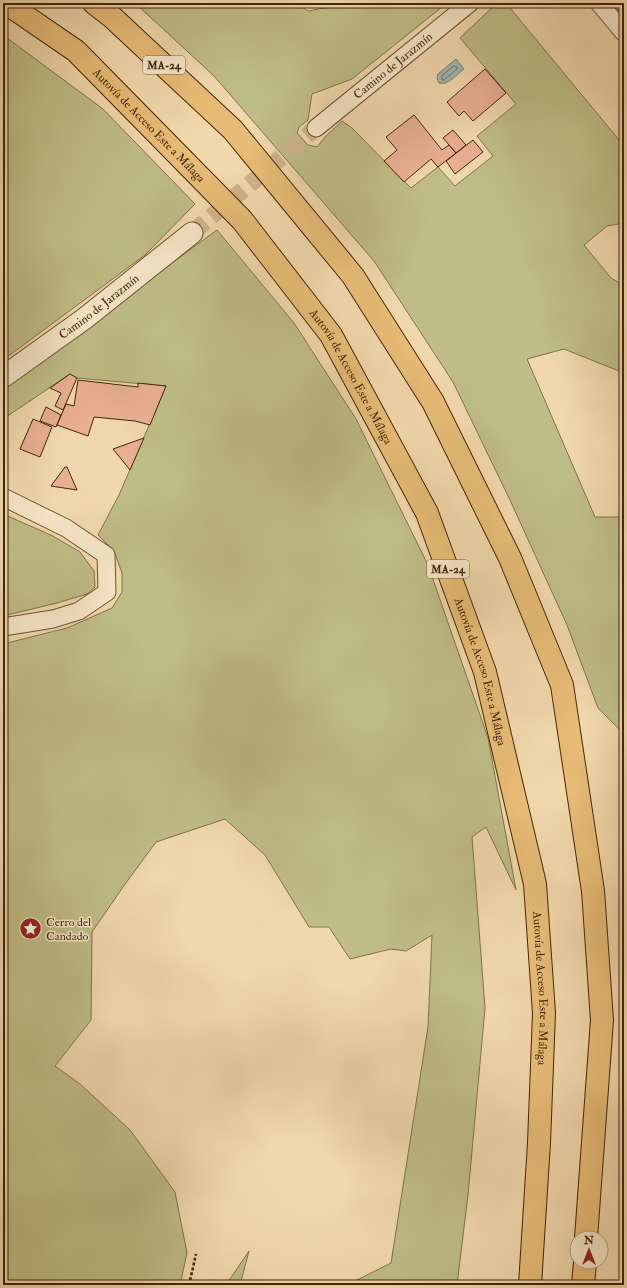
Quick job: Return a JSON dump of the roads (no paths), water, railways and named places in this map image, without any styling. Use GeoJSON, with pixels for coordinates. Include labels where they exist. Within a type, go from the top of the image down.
{"type":"FeatureCollection","features":[{"type":"Feature","properties":{"kind":"highway","name":"Autovía de Acceso Este a Málaga"},"geometry":{"type":"LineString","coordinates":[[6,3],[76,51],[242,220],[331,336],[427,513],[486,672],[535,884],[544,1013],[539,1143],[530,1285]]}},
{"type":"Feature","properties":{"kind":"highway","name":"MA-24"},"geometry":{"type":"LineString","coordinates":[[94,3],[112,17],[233,130],[353,276],[433,402],[510,558],[562,685],[593,891],[602,1020],[587,1230]]}},
{"type":"Feature","properties":{"kind":"highway"},"geometry":{"type":"LineString","coordinates":[[583,1285],[584,1270]]}},
{"type":"Feature","properties":{"kind":"street","name":"Camino de Jarazmín"},"geometry":{"type":"LineString","coordinates":[[316,128],[470,3]]}},
{"type":"Feature","properties":{"kind":"street"},"geometry":{"type":"LineString","coordinates":[[599,3],[624,32]]}},
{"type":"Feature","properties":{"kind":"street","name":"Camino de Jarazmín"},"geometry":{"type":"LineString","coordinates":[[3,377],[84,319],[192,233]]}},
{"type":"Feature","properties":{"kind":"street"},"geometry":{"type":"LineString","coordinates":[[3,497],[66,528],[106,555],[106,592],[79,611],[53,619],[3,627]]}},
{"type":"Feature","properties":{"kind":"water"},"geometry":{"type":"Polygon","coordinates":[[[456,59],[464,69],[446,83],[439,83],[437,78],[438,74],[456,59]]]}},
{"type":"Feature","properties":{"kind":"tunnel"},"geometry":{"type":"LineString","coordinates":[[192,233],[316,128]]}},
{"type":"Feature","properties":{"kind":"place","name":"Cerro del Candado"},"geometry":{"type":"Point","coordinates":[30,929]}}]}
